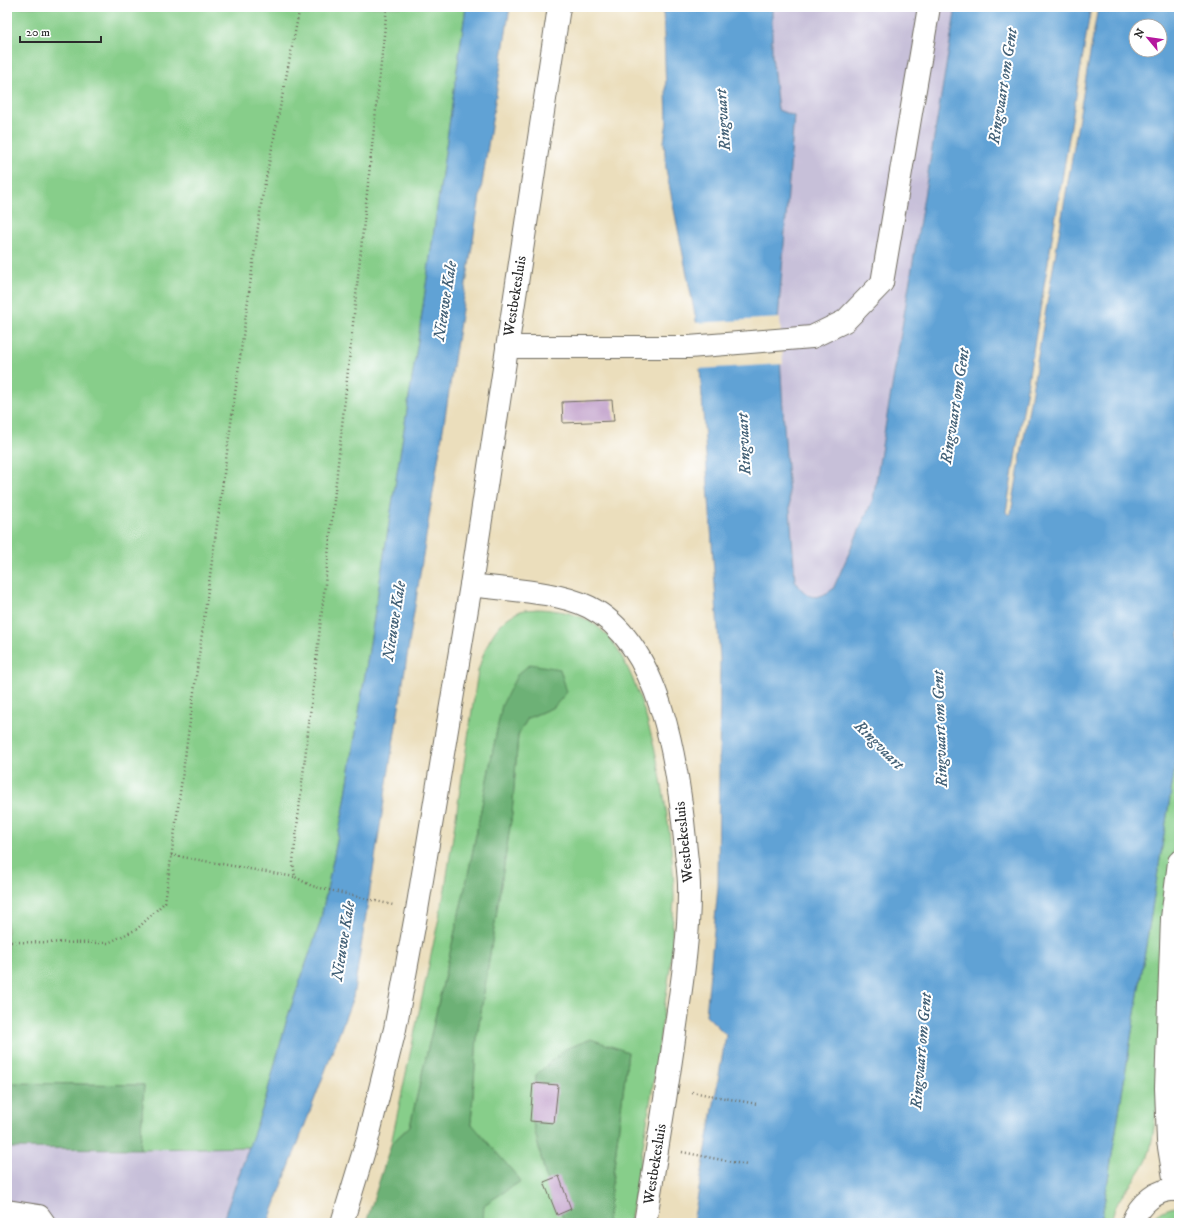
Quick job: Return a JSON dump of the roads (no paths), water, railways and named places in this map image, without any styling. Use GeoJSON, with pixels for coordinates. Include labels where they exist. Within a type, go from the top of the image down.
{"type":"FeatureCollection","features":[{"type":"Feature","properties":{"kind":"street","name":"Westbekesluis"},"geometry":{"type":"LineString","coordinates":[[342,1223],[367,1141],[395,1029],[417,910],[471,585],[559,7]]}},
{"type":"Feature","properties":{"kind":"street"},"geometry":{"type":"LineString","coordinates":[[507,347],[689,347],[812,338],[844,320],[882,283],[929,7]]}},
{"type":"Feature","properties":{"kind":"street","name":"Westbekesluis"},"geometry":{"type":"LineString","coordinates":[[471,585],[552,595],[588,607],[614,625],[636,652],[656,694],[671,749],[682,811],[689,893],[684,967],[668,1087],[645,1223]]}},
{"type":"Feature","properties":{"kind":"street"},"geometry":{"type":"LineString","coordinates":[[1132,1223],[1138,1209],[1149,1199],[1162,1192],[1177,1190],[1168,1141],[1166,1088],[1172,918],[1179,862]]}},
{"type":"Feature","properties":{"kind":"street"},"geometry":{"type":"LineString","coordinates":[[7,1211],[39,1216],[44,1223]]}},
{"type":"Feature","properties":{"kind":"water","name":"Nieuwe Kale"},"geometry":{"type":"Polygon","coordinates":[[[466,7],[510,7],[353,997],[268,1223],[222,1223],[265,1101],[287,1019],[320,923],[344,807],[418,341],[466,7]]]}},
{"type":"Feature","properties":{"kind":"water"},"geometry":{"type":"Polygon","coordinates":[[[663,7],[772,7],[772,55],[778,110],[794,116],[778,321],[795,580],[807,594],[816,597],[821,596],[833,589],[873,499],[956,7],[1091,7],[1006,512],[1009,515],[1011,513],[1098,7],[1179,7],[1179,742],[1101,1223],[693,1223],[726,1035],[706,1015],[718,887],[720,659],[697,325],[666,169],[664,142],[667,121],[663,7]]]}},
{"type":"Feature","properties":{"kind":"water label","name":"Ringvaart om Gent"},"geometry":{"type":"Point","coordinates":[1003,86]}},
{"type":"Feature","properties":{"kind":"water label","name":"Ringvaart"},"geometry":{"type":"Point","coordinates":[723,120]}},
{"type":"Feature","properties":{"kind":"water label","name":"Ringvaart om Gent"},"geometry":{"type":"Point","coordinates":[955,406]}},
{"type":"Feature","properties":{"kind":"water label","name":"Ringvaart"},"geometry":{"type":"Point","coordinates":[744,444]}},
{"type":"Feature","properties":{"kind":"water label","name":"Ringvaart om Gent"},"geometry":{"type":"Point","coordinates":[940,729]}},
{"type":"Feature","properties":{"kind":"water label","name":"Ringvaart"},"geometry":{"type":"Point","coordinates":[879,745]}},
{"type":"Feature","properties":{"kind":"water label","name":"Ringvaart om Gent"},"geometry":{"type":"Point","coordinates":[921,1051]}}]}
